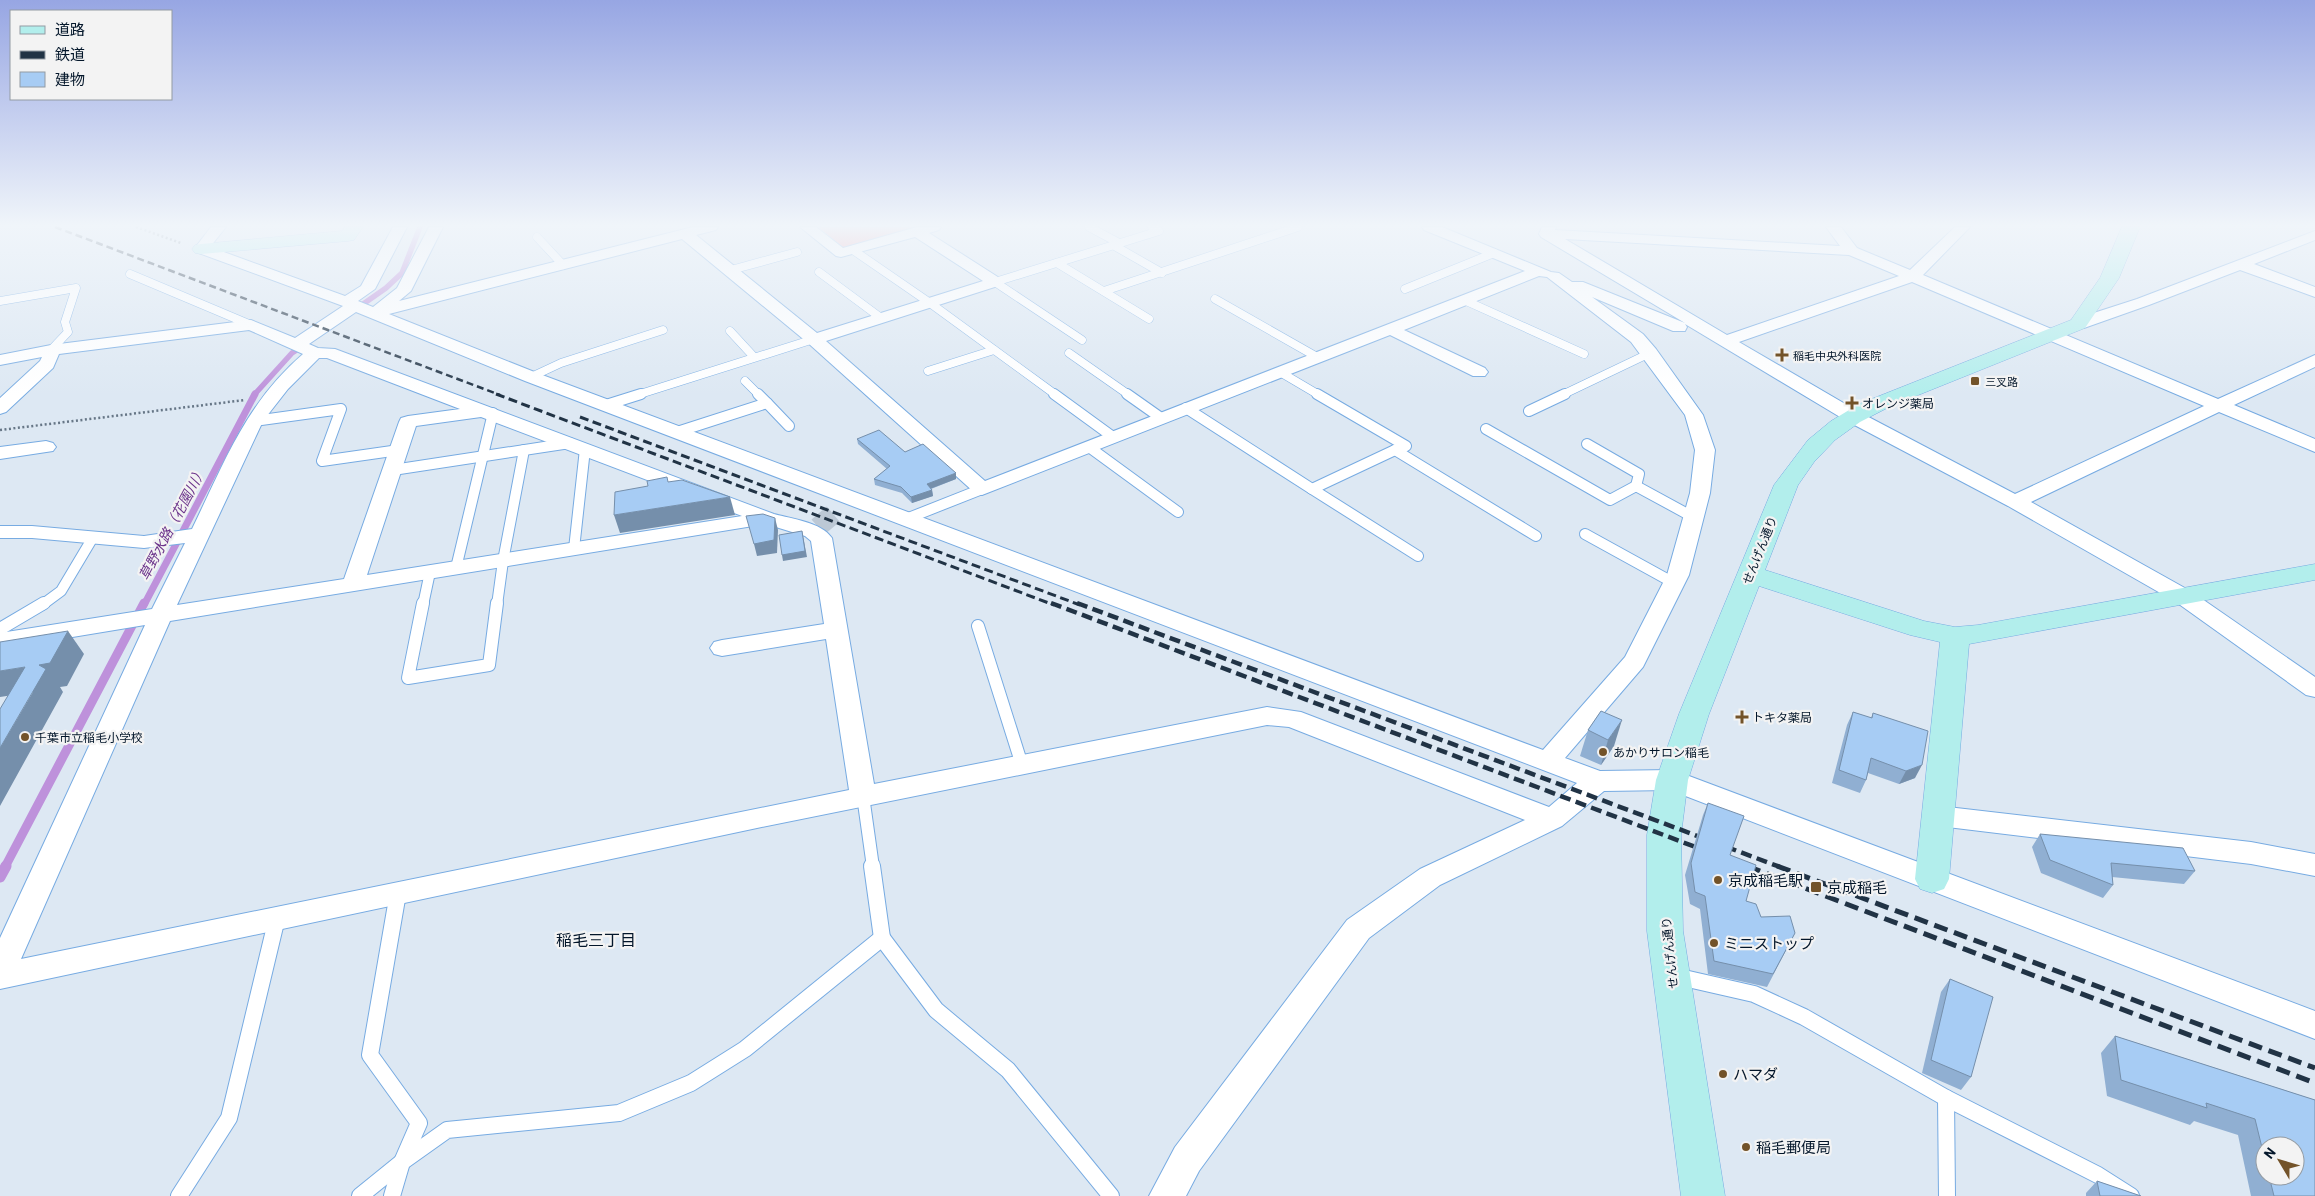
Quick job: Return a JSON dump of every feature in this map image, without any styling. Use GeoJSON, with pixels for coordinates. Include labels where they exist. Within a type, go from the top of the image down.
{"type":"FeatureCollection","features":[{"type":"Feature","properties":{"kind":"main road"},"geometry":{"type":"LineString","coordinates":[[2078,324],[2107,283]]}},
{"type":"Feature","properties":{"kind":"main road","name":"せんげん通り"},"geometry":{"type":"LineString","coordinates":[[1703,1196],[1665,931],[1664,835],[1672,780],[1694,714],[1786,486],[1797,466],[1814,446],[1831,430],[1852,416],[2078,324]]}},
{"type":"Feature","properties":{"kind":"main road"},"geometry":{"type":"LineString","coordinates":[[1749,574],[1920,628],[1955,636],[1978,634],[2315,572]]}},
{"type":"Feature","properties":{"kind":"main road"},"geometry":{"type":"LineString","coordinates":[[1932,879],[1940,816],[1955,636]]}},
{"type":"Feature","properties":{"kind":"street"},"geometry":{"type":"LineString","coordinates":[[290,283],[677,432],[846,505],[906,519],[1598,781],[1672,780],[2315,1025]]}},
{"type":"Feature","properties":{"kind":"street"},"geometry":{"type":"LineString","coordinates":[[357,308],[370,283]]}},
{"type":"Feature","properties":{"kind":"street"},"geometry":{"type":"LineString","coordinates":[[0,971],[160,617],[254,421],[305,349],[357,308],[403,291],[407,283]]}},
{"type":"Feature","properties":{"kind":"street"},"geometry":{"type":"LineString","coordinates":[[357,308],[478,283]]}},
{"type":"Feature","properties":{"kind":"street"},"geometry":{"type":"LineString","coordinates":[[746,283],[814,339],[982,489],[1464,300],[1516,283]]}},
{"type":"Feature","properties":{"kind":"street"},"geometry":{"type":"LineString","coordinates":[[814,339],[992,283]]}},
{"type":"Feature","properties":{"kind":"street"},"geometry":{"type":"LineString","coordinates":[[1548,761],[1635,662],[1674,583],[1700,493],[1706,450],[1694,415],[1650,352],[1637,338],[1560,283]]}},
{"type":"Feature","properties":{"kind":"street"},"geometry":{"type":"LineString","coordinates":[[1572,283],[1623,302],[1700,337],[1729,344],[1896,283]]}},
{"type":"Feature","properties":{"kind":"street"},"geometry":{"type":"LineString","coordinates":[[1631,283],[1729,344],[1852,416],[2014,502],[2184,597],[2315,689]]}},
{"type":"Feature","properties":{"kind":"street"},"geometry":{"type":"LineString","coordinates":[[1926,283],[2315,446]]}},
{"type":"Feature","properties":{"kind":"street","name":"せんげん通り"},"geometry":{"type":"LineString","coordinates":[[2078,324],[2191,283]]}},
{"type":"Feature","properties":{"kind":"street"},"geometry":{"type":"LineString","coordinates":[[2290,283],[2315,292]]}},
{"type":"Feature","properties":{"kind":"street"},"geometry":{"type":"LineString","coordinates":[[0,360],[51,350],[251,325],[305,349],[329,353],[767,518],[815,529],[821,538],[863,796]]}},
{"type":"Feature","properties":{"kind":"street"},"geometry":{"type":"LineString","coordinates":[[1390,329],[1480,372]]}},
{"type":"Feature","properties":{"kind":"street"},"geometry":{"type":"LineString","coordinates":[[0,408],[47,364],[51,350]]}},
{"type":"Feature","properties":{"kind":"street"},"geometry":{"type":"LineString","coordinates":[[2014,502],[2315,360]]}},
{"type":"Feature","properties":{"kind":"street"},"geometry":{"type":"LineString","coordinates":[[353,585],[408,422],[488,412]]}},
{"type":"Feature","properties":{"kind":"street"},"geometry":{"type":"LineString","coordinates":[[0,454],[46,447]]}},
{"type":"Feature","properties":{"kind":"street"},"geometry":{"type":"LineString","coordinates":[[0,641],[160,617],[767,518]]}},
{"type":"Feature","properties":{"kind":"street"},"geometry":{"type":"LineString","coordinates":[[0,532],[32,532],[92,539],[144,542],[201,534]]}},
{"type":"Feature","properties":{"kind":"street"},"geometry":{"type":"LineString","coordinates":[[722,648],[836,630]]}},
{"type":"Feature","properties":{"kind":"street"},"geometry":{"type":"LineString","coordinates":[[0,976],[863,796],[1267,716],[1292,718],[1552,818]]}},
{"type":"Feature","properties":{"kind":"street"},"geometry":{"type":"LineString","coordinates":[[1167,1196],[1187,1159],[1358,929],[1430,877],[1552,818],[1598,781]]}},
{"type":"Feature","properties":{"kind":"street"},"geometry":{"type":"LineString","coordinates":[[1940,816],[2251,853],[2315,865]]}},
{"type":"Feature","properties":{"kind":"lane"},"geometry":{"type":"LineString","coordinates":[[151,283],[251,325]]}},
{"type":"Feature","properties":{"kind":"lane"},"geometry":{"type":"LineString","coordinates":[[834,283],[881,318]]}},
{"type":"Feature","properties":{"kind":"lane"},"geometry":{"type":"LineString","coordinates":[[901,283],[1113,437]]}},
{"type":"Feature","properties":{"kind":"lane"},"geometry":{"type":"LineString","coordinates":[[996,283],[1082,340]]}},
{"type":"Feature","properties":{"kind":"lane"},"geometry":{"type":"LineString","coordinates":[[1089,283],[1148,319]]}},
{"type":"Feature","properties":{"kind":"lane"},"geometry":{"type":"LineString","coordinates":[[1104,292],[1132,283]]}},
{"type":"Feature","properties":{"kind":"lane"},"geometry":{"type":"LineString","coordinates":[[1405,288],[1418,283]]}},
{"type":"Feature","properties":{"kind":"lane"},"geometry":{"type":"LineString","coordinates":[[0,301],[76,288],[65,322],[68,332],[51,350]]}},
{"type":"Feature","properties":{"kind":"lane"},"geometry":{"type":"LineString","coordinates":[[1215,299],[1317,357]]}},
{"type":"Feature","properties":{"kind":"lane"},"geometry":{"type":"LineString","coordinates":[[1464,300],[1584,354]]}},
{"type":"Feature","properties":{"kind":"lane"},"geometry":{"type":"LineString","coordinates":[[531,377],[561,363],[663,330]]}},
{"type":"Feature","properties":{"kind":"lane"},"geometry":{"type":"LineString","coordinates":[[730,331],[754,357]]}},
{"type":"Feature","properties":{"kind":"lane"},"geometry":{"type":"LineString","coordinates":[[606,405],[814,339]]}},
{"type":"Feature","properties":{"kind":"lane"},"geometry":{"type":"LineString","coordinates":[[928,371],[994,350]]}},
{"type":"Feature","properties":{"kind":"lane"},"geometry":{"type":"LineString","coordinates":[[1529,411],[1650,352]]}},
{"type":"Feature","properties":{"kind":"lane"},"geometry":{"type":"LineString","coordinates":[[1069,353],[1161,418]]}},
{"type":"Feature","properties":{"kind":"lane"},"geometry":{"type":"LineString","coordinates":[[1280,372],[1406,446],[1312,489]]}},
{"type":"Feature","properties":{"kind":"lane"},"geometry":{"type":"LineString","coordinates":[[746,381],[789,426]]}},
{"type":"Feature","properties":{"kind":"lane"},"geometry":{"type":"LineString","coordinates":[[677,432],[767,403]]}},
{"type":"Feature","properties":{"kind":"lane"},"geometry":{"type":"LineString","coordinates":[[1186,408],[1418,556]]}},
{"type":"Feature","properties":{"kind":"lane"},"geometry":{"type":"LineString","coordinates":[[254,421],[341,409],[322,461],[399,450]]}},
{"type":"Feature","properties":{"kind":"lane"},"geometry":{"type":"LineString","coordinates":[[456,568],[483,456],[488,412]]}},
{"type":"Feature","properties":{"kind":"lane"},"geometry":{"type":"LineString","coordinates":[[1486,430],[1610,500],[1636,486],[1639,474],[1587,444]]}},
{"type":"Feature","properties":{"kind":"lane"},"geometry":{"type":"LineString","coordinates":[[393,470],[524,450],[578,446],[574,549]]}},
{"type":"Feature","properties":{"kind":"lane"},"geometry":{"type":"LineString","coordinates":[[1089,447],[1178,512]]}},
{"type":"Feature","properties":{"kind":"lane"},"geometry":{"type":"LineString","coordinates":[[430,572],[408,678],[489,665],[503,561],[524,450]]}},
{"type":"Feature","properties":{"kind":"lane"},"geometry":{"type":"LineString","coordinates":[[1395,450],[1536,536]]}},
{"type":"Feature","properties":{"kind":"lane"},"geometry":{"type":"LineString","coordinates":[[1636,486],[1693,517]]}},
{"type":"Feature","properties":{"kind":"lane"},"geometry":{"type":"LineString","coordinates":[[906,519],[982,489]]}},
{"type":"Feature","properties":{"kind":"lane"},"geometry":{"type":"LineString","coordinates":[[1585,534],[1674,583]]}},
{"type":"Feature","properties":{"kind":"lane"},"geometry":{"type":"LineString","coordinates":[[0,629],[35,610],[61,591],[92,539]]}},
{"type":"Feature","properties":{"kind":"lane"},"geometry":{"type":"LineString","coordinates":[[978,626],[1022,765]]}},
{"type":"Feature","properties":{"kind":"lane"},"geometry":{"type":"LineString","coordinates":[[863,796],[882,938],[936,1010],[1008,1070],[1112,1196]]}},
{"type":"Feature","properties":{"kind":"lane"},"geometry":{"type":"LineString","coordinates":[[392,1196],[402,1162],[419,1123],[370,1056],[398,893]]}},
{"type":"Feature","properties":{"kind":"lane"},"geometry":{"type":"LineString","coordinates":[[179,1196],[229,1118],[277,918]]}},
{"type":"Feature","properties":{"kind":"lane"},"geometry":{"type":"LineString","coordinates":[[360,1196],[402,1162],[447,1130],[619,1113],[691,1083],[745,1049],[882,938]]}},
{"type":"Feature","properties":{"kind":"lane"},"geometry":{"type":"LineString","coordinates":[[1671,975],[1754,994],[1804,1017],[1946,1098],[2098,1175],[2131,1196]]}},
{"type":"Feature","properties":{"kind":"lane"},"geometry":{"type":"LineString","coordinates":[[1946,1098],[1947,1196]]}},
{"type":"Feature","properties":{"kind":"path"},"geometry":{"type":"LineString","coordinates":[[0,430],[236,401]]}},
{"type":"Feature","properties":{"kind":"building"},"geometry":{"type":"Polygon","coordinates":[[[879,430],[905,452],[923,444],[956,473],[927,484],[932,490],[911,497],[901,487],[874,479],[890,466],[857,439],[879,430]]]}},
{"type":"Feature","properties":{"kind":"building"},"geometry":{"type":"Polygon","coordinates":[[[667,477],[668,482],[682,480],[730,497],[614,515],[615,492],[648,486],[647,481],[667,477]]]}},
{"type":"Feature","properties":{"kind":"building"},"geometry":{"type":"Polygon","coordinates":[[[763,514],[775,518],[774,540],[754,544],[746,516],[763,514]]]}},
{"type":"Feature","properties":{"kind":"building"},"geometry":{"type":"Polygon","coordinates":[[[802,531],[805,551],[782,555],[779,535],[802,531]]]}},
{"type":"Feature","properties":{"kind":"building"},"geometry":{"type":"Polygon","coordinates":[[[68,631],[50,663],[39,665],[46,669],[0,748],[0,709],[25,667],[0,671],[0,642],[68,631]]]}},
{"type":"Feature","properties":{"kind":"building"},"geometry":{"type":"Polygon","coordinates":[[[1601,711],[1622,720],[1608,740],[1588,730],[1601,711]]]}},
{"type":"Feature","properties":{"kind":"building"},"geometry":{"type":"Polygon","coordinates":[[[1853,712],[1872,718],[1873,713],[1928,731],[1922,765],[1906,771],[1871,758],[1866,780],[1839,770],[1853,712]]]}},
{"type":"Feature","properties":{"kind":"building"},"geometry":{"type":"Polygon","coordinates":[[[1708,803],[1744,816],[1730,855],[1756,865],[1746,901],[1756,904],[1761,917],[1790,916],[1795,933],[1773,974],[1714,961],[1705,896],[1695,892],[1691,863],[1708,803]]]}},
{"type":"Feature","properties":{"kind":"building"},"geometry":{"type":"Polygon","coordinates":[[[2040,834],[2183,848],[2195,871],[2111,863],[2113,885],[2050,860],[2040,834]]]}},
{"type":"Feature","properties":{"kind":"building"},"geometry":{"type":"Polygon","coordinates":[[[1950,979],[1993,997],[1971,1077],[1931,1060],[1950,979]]]}},
{"type":"Feature","properties":{"kind":"building"},"geometry":{"type":"Polygon","coordinates":[[[2115,1036],[2315,1100],[2315,1196],[2274,1196],[2272,1186],[2305,1186],[2305,1136],[2259,1136],[2255,1119],[2206,1103],[2207,1108],[2121,1080],[2115,1036]]]}},
{"type":"Feature","properties":{"kind":"building"},"geometry":{"type":"Polygon","coordinates":[[[2097,1181],[2141,1196],[2100,1196],[2097,1181]]]}},
{"type":"Feature","properties":{"kind":"waterway","name":"草野水路（花園川）"},"geometry":{"type":"LineString","coordinates":[[356,309],[392,283]]}},
{"type":"Feature","properties":{"kind":"waterway","name":"草野水路（花園川）"},"geometry":{"type":"LineString","coordinates":[[254,395],[292,353],[303,346]]}},
{"type":"Feature","properties":{"kind":"waterway","name":"草野水路（花園川）"},"geometry":{"type":"LineString","coordinates":[[144,605],[255,394]]}},
{"type":"Feature","properties":{"kind":"waterway","name":"草野水路（花園川）"},"geometry":{"type":"LineString","coordinates":[[5,867],[144,603]]}},
{"type":"Feature","properties":{"kind":"waterway","name":"草野水路（花園川）"},"geometry":{"type":"LineString","coordinates":[[0,877],[6,866]]}},
{"type":"Feature","properties":{"kind":"tunnel"},"geometry":{"type":"LineString","coordinates":[[818,527],[838,510]]}},
{"type":"Feature","properties":{"kind":"railway"},"geometry":{"type":"LineString","coordinates":[[203,283],[500,395]]}},
{"type":"Feature","properties":{"kind":"railway"},"geometry":{"type":"LineString","coordinates":[[496,394],[1054,605]]}},
{"type":"Feature","properties":{"kind":"railway"},"geometry":{"type":"LineString","coordinates":[[580,417],[1080,605]]}},
{"type":"Feature","properties":{"kind":"railway"},"geometry":{"type":"LineString","coordinates":[[1051,603],[1706,851]]}},
{"type":"Feature","properties":{"kind":"railway"},"geometry":{"type":"LineString","coordinates":[[1077,603],[1780,867]]}},
{"type":"Feature","properties":{"kind":"railway"},"geometry":{"type":"LineString","coordinates":[[1741,864],[1747,866]]}},
{"type":"Feature","properties":{"kind":"railway"},"geometry":{"type":"LineString","coordinates":[[1747,866],[2315,1083]]}},
{"type":"Feature","properties":{"kind":"railway"},"geometry":{"type":"LineString","coordinates":[[1777,866],[2315,1068]]}},
{"type":"Feature","properties":{"kind":"place","name":"稲毛中央外科医院"},"geometry":{"type":"Point","coordinates":[1782,355]}},
{"type":"Feature","properties":{"kind":"place","name":"三叉路"},"geometry":{"type":"Point","coordinates":[1975,381]}},
{"type":"Feature","properties":{"kind":"place","name":"オレンジ薬局"},"geometry":{"type":"Point","coordinates":[1852,403]}},
{"type":"Feature","properties":{"kind":"place","name":"トキタ薬局"},"geometry":{"type":"Point","coordinates":[1742,717]}},
{"type":"Feature","properties":{"kind":"place","name":"千葉市立稲毛小学校"},"geometry":{"type":"Point","coordinates":[25,737]}},
{"type":"Feature","properties":{"kind":"place","name":"あかりサロン稲毛"},"geometry":{"type":"Point","coordinates":[1603,752]}},
{"type":"Feature","properties":{"kind":"place","name":"京成稲毛駅"},"geometry":{"type":"Point","coordinates":[1718,880]}},
{"type":"Feature","properties":{"kind":"place","name":"京成稲毛"},"geometry":{"type":"Point","coordinates":[1816,887]}},
{"type":"Feature","properties":{"kind":"place","name":"ミニストップ"},"geometry":{"type":"Point","coordinates":[1714,943]}},
{"type":"Feature","properties":{"kind":"place","name":"ハマダ"},"geometry":{"type":"Point","coordinates":[1723,1074]}},
{"type":"Feature","properties":{"kind":"place","name":"稲毛郵便局"},"geometry":{"type":"Point","coordinates":[1746,1147]}},
{"type":"Feature","properties":{"kind":"district","name":"稲毛三丁目"},"geometry":{"type":"Point","coordinates":[596,939]}}]}
